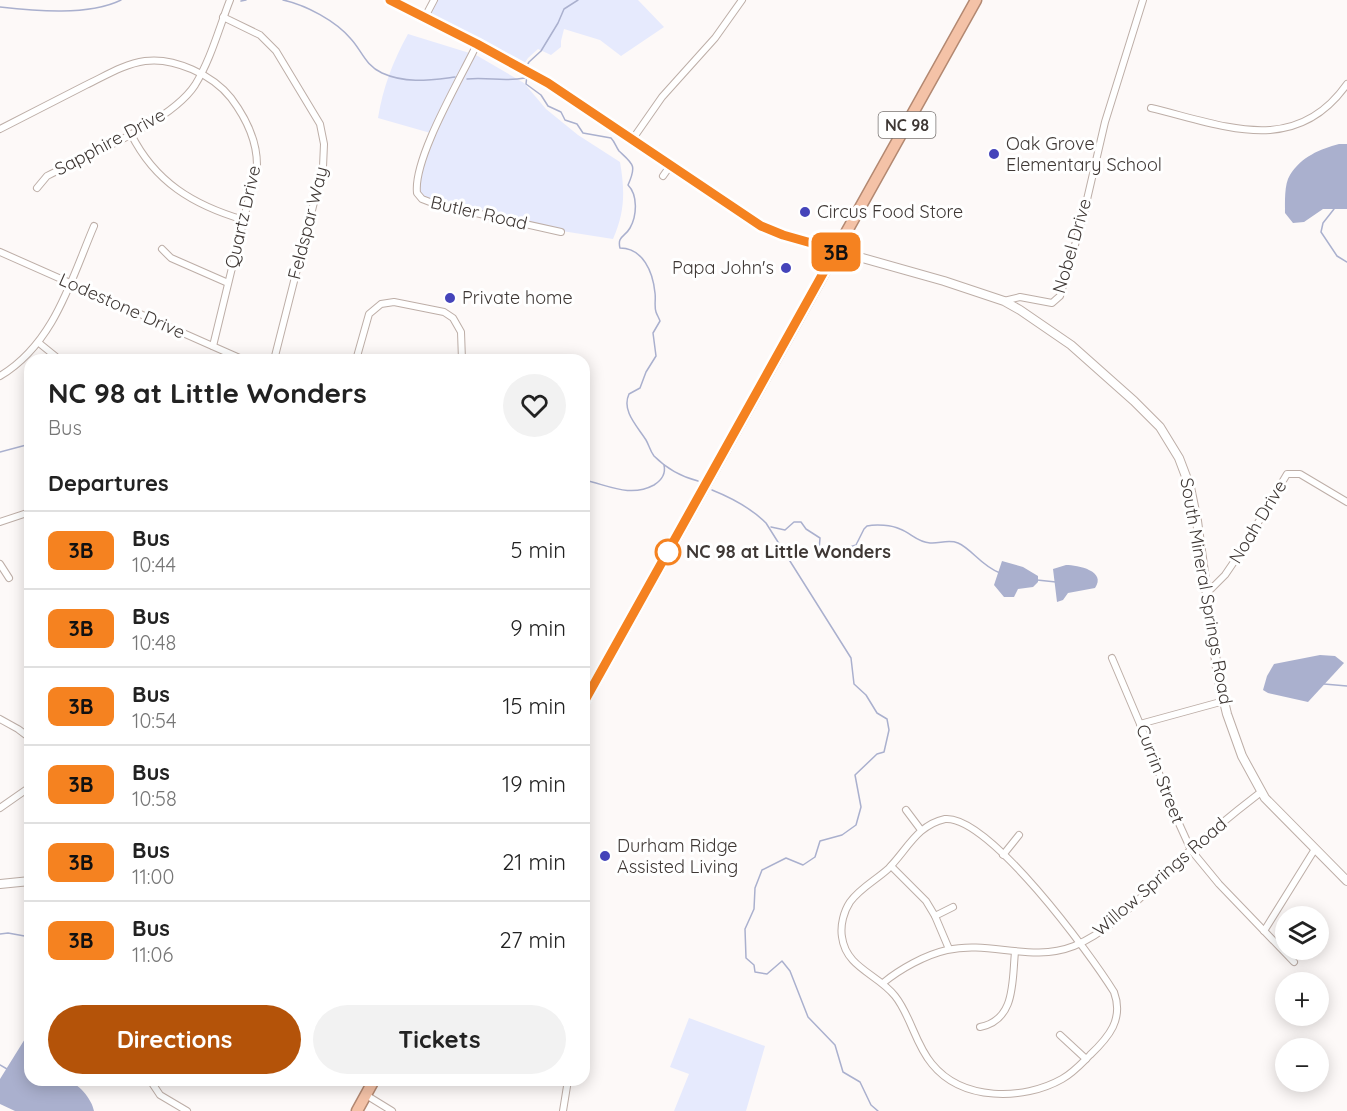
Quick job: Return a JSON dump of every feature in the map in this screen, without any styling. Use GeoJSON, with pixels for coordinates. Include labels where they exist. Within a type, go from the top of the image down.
{"type":"FeatureCollection","features":[{"type":"Feature","properties":{"kind":"highway","name":"NC 98"},"geometry":{"type":"LineString","coordinates":[[590,691],[976,0]]}},
{"type":"Feature","properties":{"kind":"highway"},"geometry":{"type":"LineString","coordinates":[[357,1111],[371,1086]]}},
{"type":"Feature","properties":{"kind":"street","name":"Sapphire Drive"},"geometry":{"type":"LineString","coordinates":[[37,188],[47,176],[131,134],[174,107],[189,92],[200,75],[230,0]]}},
{"type":"Feature","properties":{"kind":"street","name":"South Mineral Springs Road"},"geometry":{"type":"LineString","coordinates":[[390,0],[532,74],[768,229],[1004,301],[1035,320],[1094,364],[1149,414],[1170,441],[1183,466],[1190,487],[1218,676],[1242,756],[1261,792],[1273,807],[1347,880]]}},
{"type":"Feature","properties":{"kind":"street"},"geometry":{"type":"LineString","coordinates":[[425,17],[434,0]]}},
{"type":"Feature","properties":{"kind":"street"},"geometry":{"type":"LineString","coordinates":[[632,140],[662,97],[719,33],[742,0]]}},
{"type":"Feature","properties":{"kind":"street","name":"Nobel Drive"},"geometry":{"type":"LineString","coordinates":[[1004,301],[1020,297],[1052,303],[1060,296],[1082,221],[1105,122],[1143,0]]}},
{"type":"Feature","properties":{"kind":"street","name":"Feldspar Way"},"geometry":{"type":"LineString","coordinates":[[223,17],[253,31],[272,45],[316,116],[323,135],[325,152],[323,167],[276,354]]}},
{"type":"Feature","properties":{"kind":"street","name":"Butler Road"},"geometry":{"type":"LineString","coordinates":[[477,44],[429,141],[418,178],[417,193],[422,199],[435,204],[561,232]]}},
{"type":"Feature","properties":{"kind":"street","name":"Quartz Drive"},"geometry":{"type":"LineString","coordinates":[[0,129],[122,68],[139,62],[168,62],[200,75],[217,85],[229,96],[248,126],[255,145],[256,176],[213,346]]}},
{"type":"Feature","properties":{"kind":"street"},"geometry":{"type":"LineString","coordinates":[[1151,108],[1246,130],[1274,131],[1291,127],[1315,116],[1346,88]]}},
{"type":"Feature","properties":{"kind":"street"},"geometry":{"type":"LineString","coordinates":[[131,134],[149,165],[174,188],[196,201],[244,220]]}},
{"type":"Feature","properties":{"kind":"street"},"geometry":{"type":"LineString","coordinates":[[663,176],[670,166]]}},
{"type":"Feature","properties":{"kind":"street"},"geometry":{"type":"LineString","coordinates":[[28,354],[39,343],[54,318],[94,226]]}},
{"type":"Feature","properties":{"kind":"street"},"geometry":{"type":"LineString","coordinates":[[162,249],[171,258],[228,283]]}},
{"type":"Feature","properties":{"kind":"street","name":"Lodestone Drive"},"geometry":{"type":"LineString","coordinates":[[0,252],[231,354]]}},
{"type":"Feature","properties":{"kind":"street"},"geometry":{"type":"LineString","coordinates":[[358,354],[369,314],[381,304],[394,302],[444,312],[453,318],[461,332],[462,354]]}},
{"type":"Feature","properties":{"kind":"street"},"geometry":{"type":"LineString","coordinates":[[39,343],[53,354]]}},
{"type":"Feature","properties":{"kind":"street"},"geometry":{"type":"LineString","coordinates":[[0,376],[24,358]]}},
{"type":"Feature","properties":{"kind":"street","name":"Noah Drive"},"geometry":{"type":"LineString","coordinates":[[1207,593],[1225,575],[1240,554],[1287,474],[1300,474],[1347,502]]}},
{"type":"Feature","properties":{"kind":"street"},"geometry":{"type":"LineString","coordinates":[[0,522],[24,514]]}},
{"type":"Feature","properties":{"kind":"street"},"geometry":{"type":"LineString","coordinates":[[0,564],[9,578]]}},
{"type":"Feature","properties":{"kind":"street","name":"Currin Street"},"geometry":{"type":"LineString","coordinates":[[1112,658],[1191,850],[1294,962]]}},
{"type":"Feature","properties":{"kind":"street"},"geometry":{"type":"LineString","coordinates":[[1140,724],[1224,701]]}},
{"type":"Feature","properties":{"kind":"street"},"geometry":{"type":"LineString","coordinates":[[0,719],[24,734]]}},
{"type":"Feature","properties":{"kind":"street"},"geometry":{"type":"LineString","coordinates":[[0,808],[24,791]]}},
{"type":"Feature","properties":{"kind":"street","name":"Willow Springs Road"},"geometry":{"type":"LineString","coordinates":[[883,984],[915,963],[949,949],[1049,952],[1080,943],[1110,924],[1191,850],[1261,792]]}},
{"type":"Feature","properties":{"kind":"street"},"geometry":{"type":"LineString","coordinates":[[906,810],[921,830]]}},
{"type":"Feature","properties":{"kind":"street"},"geometry":{"type":"LineString","coordinates":[[941,820],[958,820],[980,832],[1003,855],[1056,911],[1104,975],[1114,992],[1118,1006],[1117,1018],[1110,1032],[1086,1059],[1059,1080],[1028,1090],[994,1094],[963,1087],[944,1076],[930,1062],[905,1011],[893,993],[855,964],[842,940],[842,927],[846,911],[853,899],[891,866],[921,830],[932,823],[941,820]]}},
{"type":"Feature","properties":{"kind":"street"},"geometry":{"type":"LineString","coordinates":[[1003,855],[1019,835]]}},
{"type":"Feature","properties":{"kind":"street"},"geometry":{"type":"LineString","coordinates":[[1264,931],[1315,849]]}},
{"type":"Feature","properties":{"kind":"street"},"geometry":{"type":"LineString","coordinates":[[891,866],[919,891],[935,916],[949,949]]}},
{"type":"Feature","properties":{"kind":"street"},"geometry":{"type":"LineString","coordinates":[[0,884],[24,882]]}},
{"type":"Feature","properties":{"kind":"street"},"geometry":{"type":"LineString","coordinates":[[935,916],[953,907]]}},
{"type":"Feature","properties":{"kind":"street"},"geometry":{"type":"LineString","coordinates":[[980,1027],[996,1021],[1008,1006],[1011,999],[1015,952]]}},
{"type":"Feature","properties":{"kind":"street"},"geometry":{"type":"LineString","coordinates":[[1060,1035],[1086,1059]]}},
{"type":"Feature","properties":{"kind":"street"},"geometry":{"type":"LineString","coordinates":[[154,1086],[160,1095],[187,1111]]}},
{"type":"Feature","properties":{"kind":"street"},"geometry":{"type":"LineString","coordinates":[[563,1111],[567,1086]]}},
{"type":"Feature","properties":{"kind":"street"},"geometry":{"type":"LineString","coordinates":[[366,1095],[392,1111]]}},
{"type":"Feature","properties":{"kind":"shaded area"},"geometry":{"type":"Polygon","coordinates":[[[436,0],[638,0],[664,27],[621,56],[600,40],[564,29],[561,47],[551,55],[538,49],[522,67],[426,17],[436,0]]]}},
{"type":"Feature","properties":{"kind":"shaded area"},"geometry":{"type":"Polygon","coordinates":[[[408,34],[476,55],[524,83],[546,109],[578,135],[620,162],[623,201],[620,220],[613,239],[562,231],[427,201],[418,192],[423,164],[434,134],[378,118],[389,74],[408,34]]]}},
{"type":"Feature","properties":{"kind":"shaded area"},"geometry":{"type":"Polygon","coordinates":[[[1339,144],[1347,144],[1347,209],[1323,209],[1304,222],[1293,223],[1285,213],[1286,188],[1290,175],[1300,163],[1312,155],[1339,144]]]}},
{"type":"Feature","properties":{"kind":"shaded area"},"geometry":{"type":"Polygon","coordinates":[[[1002,561],[1023,567],[1038,576],[1038,582],[1033,587],[1018,589],[1014,597],[1004,597],[994,585],[1002,561]]]}},
{"type":"Feature","properties":{"kind":"shaded area"},"geometry":{"type":"Polygon","coordinates":[[[1066,565],[1090,570],[1097,577],[1098,582],[1095,588],[1068,593],[1063,600],[1057,602],[1053,569],[1066,565]]]}},
{"type":"Feature","properties":{"kind":"shaded area"},"geometry":{"type":"Polygon","coordinates":[[[1320,655],[1335,656],[1344,663],[1308,702],[1263,690],[1274,664],[1320,655]]]}},
{"type":"Feature","properties":{"kind":"shaded area"},"geometry":{"type":"Polygon","coordinates":[[[689,1018],[765,1046],[746,1111],[674,1111],[689,1074],[670,1067],[689,1018]]]}},
{"type":"Feature","properties":{"kind":"shaded area"},"geometry":{"type":"Polygon","coordinates":[[[24,1040],[24,1086],[77,1086],[84,1092],[94,1111],[15,1111],[0,1104],[0,1079],[24,1040]]]}},
{"type":"Feature","properties":{"kind":"waterway"},"geometry":{"type":"LineString","coordinates":[[0,7],[62,11],[94,8],[121,0]]}},
{"type":"Feature","properties":{"kind":"waterway"},"geometry":{"type":"LineString","coordinates":[[241,1],[246,0]]}},
{"type":"Feature","properties":{"kind":"waterway"},"geometry":{"type":"LineString","coordinates":[[283,0],[311,10],[329,20],[345,32],[364,58],[382,73],[409,80],[455,77]]}},
{"type":"Feature","properties":{"kind":"waterway"},"geometry":{"type":"LineString","coordinates":[[526,67],[541,51],[564,9],[578,0]]}},
{"type":"Feature","properties":{"kind":"waterway"},"geometry":{"type":"LineString","coordinates":[[527,75],[526,84],[541,95],[548,106],[561,112],[565,120],[577,124],[583,133],[611,138],[632,165],[628,185],[634,194],[635,212],[630,228],[619,244],[620,248],[628,249],[641,257],[649,270],[654,285],[655,310],[660,321],[653,333],[656,356],[640,388],[629,394],[627,407],[631,418],[654,456],[674,472],[698,481]]}},
{"type":"Feature","properties":{"kind":"waterway"},"geometry":{"type":"LineString","coordinates":[[467,79],[525,78]]}},
{"type":"Feature","properties":{"kind":"waterway"},"geometry":{"type":"LineString","coordinates":[[1334,209],[1323,223],[1321,232],[1337,256],[1347,262]]}},
{"type":"Feature","properties":{"kind":"waterway"},"geometry":{"type":"LineString","coordinates":[[0,452],[24,446]]}},
{"type":"Feature","properties":{"kind":"waterway"},"geometry":{"type":"LineString","coordinates":[[590,482],[619,489],[645,489],[654,485],[663,476],[664,465]]}},
{"type":"Feature","properties":{"kind":"waterway"},"geometry":{"type":"LineString","coordinates":[[712,490],[741,504],[766,523],[851,658],[854,684],[866,695],[877,713],[887,719],[889,730],[884,752],[877,754],[855,775],[861,807],[856,825],[842,835],[820,841],[815,857],[803,865],[786,858],[762,870],[755,888],[754,909],[745,929],[746,958],[754,965],[755,972],[767,974],[782,961],[790,971],[808,1017],[835,1045],[843,1072],[860,1082],[871,1105],[878,1111]]}},
{"type":"Feature","properties":{"kind":"waterway"},"geometry":{"type":"LineString","coordinates":[[771,527],[785,530],[794,522],[801,522],[806,529],[820,538],[819,550],[831,553],[856,545],[867,526],[893,527],[925,542],[958,543],[987,566],[1000,573]]}},
{"type":"Feature","properties":{"kind":"waterway"},"geometry":{"type":"LineString","coordinates":[[1037,580],[1056,582]]}},
{"type":"Feature","properties":{"kind":"waterway"},"geometry":{"type":"LineString","coordinates":[[1324,684],[1347,686]]}},
{"type":"Feature","properties":{"kind":"waterway"},"geometry":{"type":"LineString","coordinates":[[0,934],[24,936]]}},
{"type":"Feature","properties":{"kind":"waterway"},"geometry":{"type":"LineString","coordinates":[[0,1065],[7,1069]]}},
{"type":"Feature","properties":{"kind":"bus line","name":"3B"},"geometry":{"type":"LineString","coordinates":[[390,0],[548,83],[761,226],[795,239],[836,250],[590,691]]}},
{"type":"Feature","properties":{"kind":"place","name":"Oak Grove Elementary School"},"geometry":{"type":"Point","coordinates":[994,154]}},
{"type":"Feature","properties":{"kind":"place","name":"Circus Food Store"},"geometry":{"type":"Point","coordinates":[805,212]}},
{"type":"Feature","properties":{"kind":"place","name":"Papa John's"},"geometry":{"type":"Point","coordinates":[786,268]}},
{"type":"Feature","properties":{"kind":"place","name":"Private home"},"geometry":{"type":"Point","coordinates":[450,298]}},
{"type":"Feature","properties":{"kind":"place","name":"NC 98 at Little Wonders"},"geometry":{"type":"Point","coordinates":[668,552]}},
{"type":"Feature","properties":{"kind":"place","name":"Durham Ridge Assisted Living"},"geometry":{"type":"Point","coordinates":[605,856]}}]}
